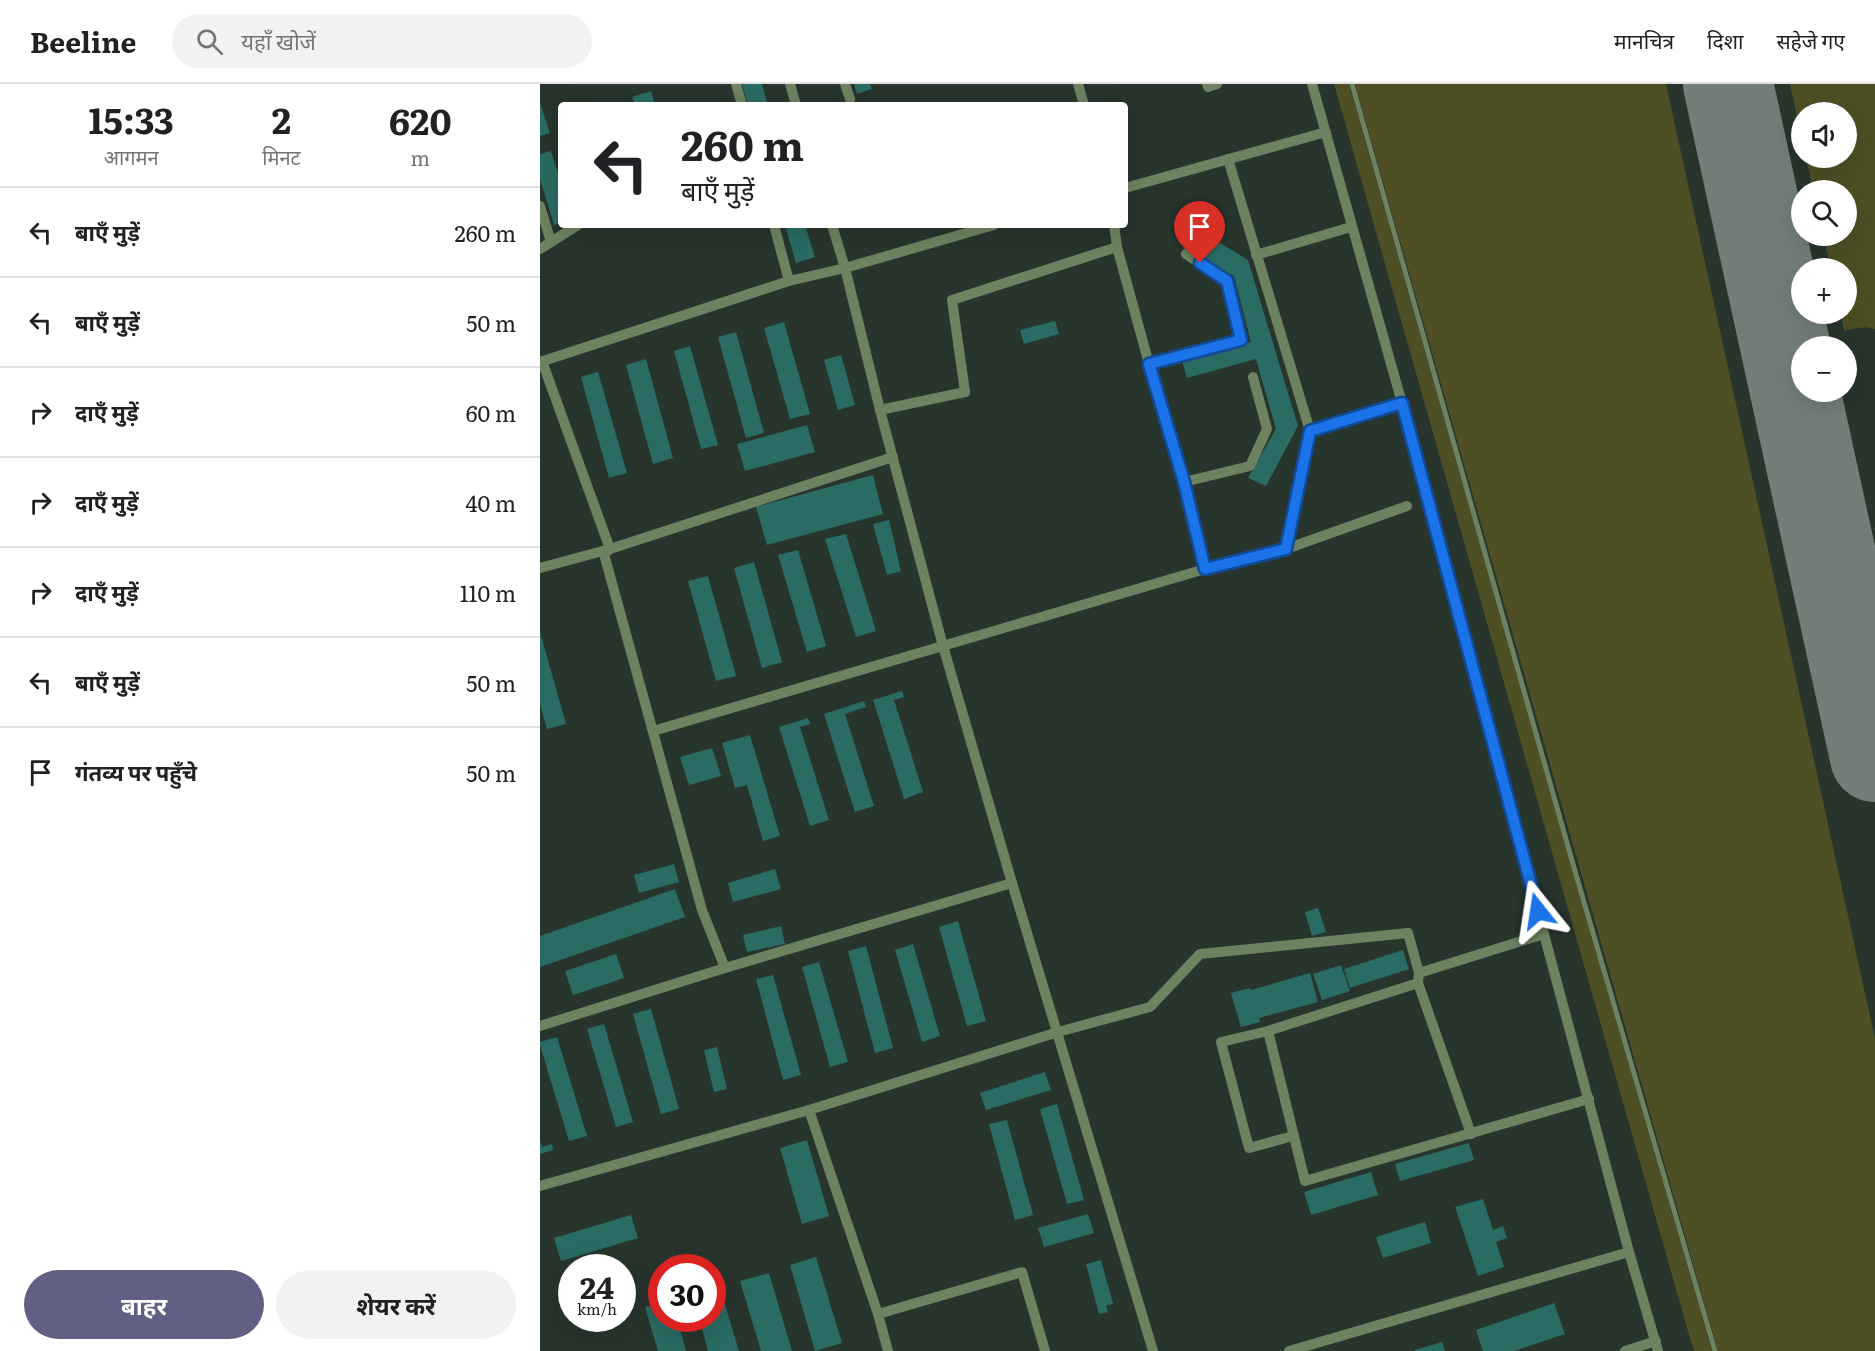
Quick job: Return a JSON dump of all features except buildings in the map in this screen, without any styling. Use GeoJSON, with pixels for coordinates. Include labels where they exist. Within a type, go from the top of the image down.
{"type":"FeatureCollection","features":[{"type":"Feature","properties":{"kind":"street"},"geometry":{"type":"LineString","coordinates":[[736,84],[741,102]]}},
{"type":"Feature","properties":{"kind":"street"},"geometry":{"type":"LineString","coordinates":[[790,84],[795,102]]}},
{"type":"Feature","properties":{"kind":"street"},"geometry":{"type":"LineString","coordinates":[[845,84],[850,99]]}},
{"type":"Feature","properties":{"kind":"street"},"geometry":{"type":"LineString","coordinates":[[1078,84],[1083,102]]}},
{"type":"Feature","properties":{"kind":"street"},"geometry":{"type":"LineString","coordinates":[[1207,84],[1208,87],[1217,84]]}},
{"type":"Feature","properties":{"kind":"street"},"geometry":{"type":"LineString","coordinates":[[1312,84],[1402,403],[1629,1252],[1657,1346],[1625,1351]]}},
{"type":"Feature","properties":{"kind":"street"},"geometry":{"type":"LineString","coordinates":[[1128,187],[1326,132]]}},
{"type":"Feature","properties":{"kind":"street"},"geometry":{"type":"LineString","coordinates":[[1228,159],[1310,431],[1286,549]]}},
{"type":"Feature","properties":{"kind":"street"},"geometry":{"type":"LineString","coordinates":[[540,206],[551,242]]}},
{"type":"Feature","properties":{"kind":"street"},"geometry":{"type":"LineString","coordinates":[[1256,255],[1351,227]]}},
{"type":"Feature","properties":{"kind":"street"},"geometry":{"type":"LineString","coordinates":[[540,249],[573,228]]}},
{"type":"Feature","properties":{"kind":"street"},"geometry":{"type":"LineString","coordinates":[[775,228],[789,281]]}},
{"type":"Feature","properties":{"kind":"street"},"geometry":{"type":"LineString","coordinates":[[833,228],[943,646],[1153,1351]]}},
{"type":"Feature","properties":{"kind":"street"},"geometry":{"type":"LineString","coordinates":[[610,549],[541,361],[789,281],[845,268],[984,228]]}},
{"type":"Feature","properties":{"kind":"street"},"geometry":{"type":"LineString","coordinates":[[1114,228],[1117,247],[1184,482],[1205,569]]}},
{"type":"Feature","properties":{"kind":"street"},"geometry":{"type":"LineString","coordinates":[[880,410],[965,392],[952,300],[1117,247]]}},
{"type":"Feature","properties":{"kind":"street"},"geometry":{"type":"LineString","coordinates":[[1149,364],[1241,340],[1227,281],[1186,254]]}},
{"type":"Feature","properties":{"kind":"street"},"geometry":{"type":"LineString","coordinates":[[1184,482],[1250,466],[1267,429],[1252,377]]}},
{"type":"Feature","properties":{"kind":"street"},"geometry":{"type":"LineString","coordinates":[[1310,431],[1402,403]]}},
{"type":"Feature","properties":{"kind":"street"},"geometry":{"type":"LineString","coordinates":[[540,568],[610,549],[893,457]]}},
{"type":"Feature","properties":{"kind":"street"},"geometry":{"type":"LineString","coordinates":[[652,731],[1205,569],[1286,549],[1407,506]]}},
{"type":"Feature","properties":{"kind":"street"},"geometry":{"type":"LineString","coordinates":[[610,549],[604,554],[652,731],[702,910],[725,968]]}},
{"type":"Feature","properties":{"kind":"street"},"geometry":{"type":"LineString","coordinates":[[540,1026],[725,968],[1012,883]]}},
{"type":"Feature","properties":{"kind":"street"},"geometry":{"type":"LineString","coordinates":[[540,1186],[808,1110],[1058,1032],[1150,1007],[1200,954],[1408,933],[1418,978],[1472,1134]]}},
{"type":"Feature","properties":{"kind":"street"},"geometry":{"type":"LineString","coordinates":[[1293,1136],[1249,1148],[1221,1042],[1268,1031],[1544,934]]}},
{"type":"Feature","properties":{"kind":"street"},"geometry":{"type":"LineString","coordinates":[[1268,1031],[1305,1181],[1589,1099]]}},
{"type":"Feature","properties":{"kind":"street"},"geometry":{"type":"LineString","coordinates":[[808,1110],[878,1314],[888,1351]]}},
{"type":"Feature","properties":{"kind":"street"},"geometry":{"type":"LineString","coordinates":[[1288,1351],[1629,1252]]}},
{"type":"Feature","properties":{"kind":"street"},"geometry":{"type":"LineString","coordinates":[[878,1314],[1022,1272],[1045,1351]]}},
{"type":"Feature","properties":{"kind":"lane"},"geometry":{"type":"LineString","coordinates":[[1352,84],[1572,860],[1715,1351]]}},
{"type":"Feature","properties":{"kind":"shaded area"},"geometry":{"type":"Polygon","coordinates":[[[1334,84],[1349,84],[1712,1351],[1694,1351],[1687,1328],[1334,84]]]}},
{"type":"Feature","properties":{"kind":"shaded area"},"geometry":{"type":"Polygon","coordinates":[[[1355,84],[1666,84],[1875,1039],[1875,1351],[1718,1351],[1355,84]]]}},
{"type":"Feature","properties":{"kind":"shaded area"},"geometry":{"type":"Polygon","coordinates":[[[1790,84],[1875,84],[1875,329],[1860,328],[1844,331],[1843,324],[1857,324],[1857,258],[1828,258],[1826,246],[1857,246],[1857,180],[1811,180],[1808,168],[1857,168],[1857,102],[1794,102],[1790,84]]]}},
{"type":"Feature","properties":{"kind":"runway"},"geometry":{"type":"LineString","coordinates":[[1728,84],[1875,757]]}},
{"type":"Feature","properties":{"kind":"route"},"geometry":{"type":"LineString","coordinates":[[1200,263],[1227,281],[1241,340],[1149,364],[1184,482],[1205,569],[1286,549],[1310,431],[1402,403],[1538,911]]}}]}
